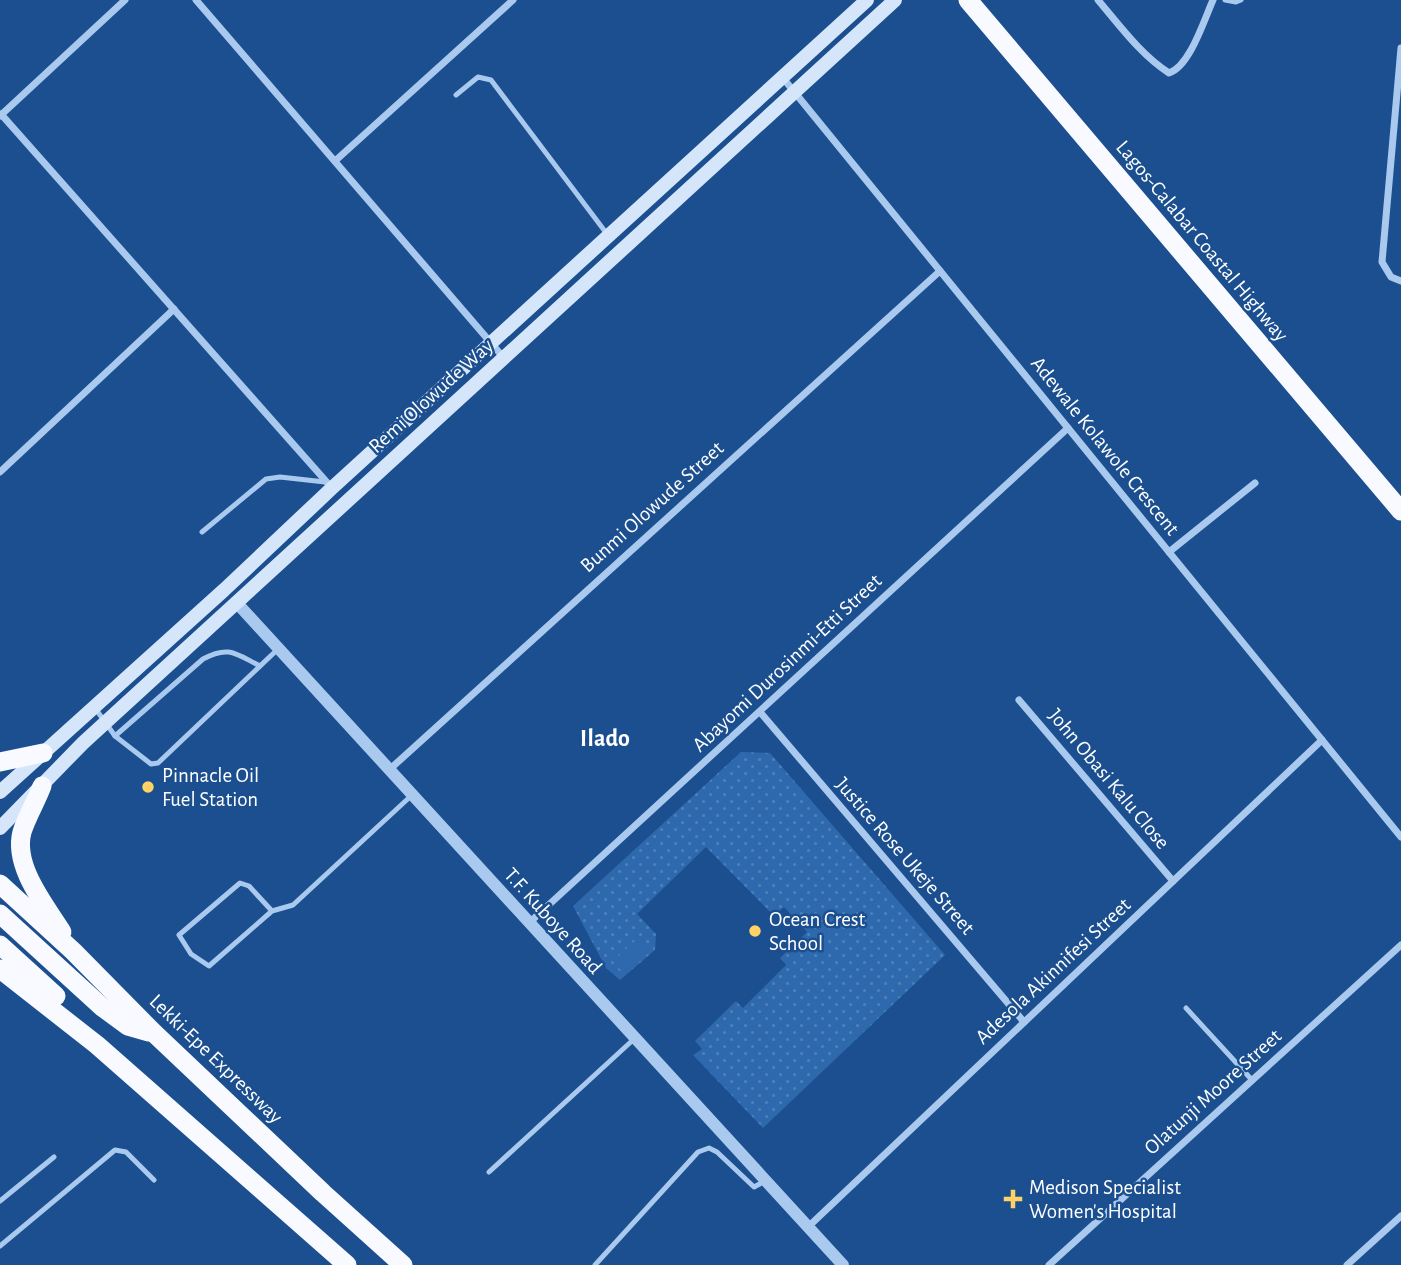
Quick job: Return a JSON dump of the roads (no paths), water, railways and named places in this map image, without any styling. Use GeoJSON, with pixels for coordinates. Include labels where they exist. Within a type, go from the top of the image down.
{"type":"FeatureCollection","features":[{"type":"Feature","properties":{"kind":"highway","name":"Lagos-Calabar Coastal Highway"},"geometry":{"type":"LineString","coordinates":[[968,0],[1401,512]]}},
{"type":"Feature","properties":{"kind":"highway"},"geometry":{"type":"LineString","coordinates":[[0,762],[43,753]]}},
{"type":"Feature","properties":{"kind":"highway"},"geometry":{"type":"LineString","coordinates":[[42,786],[21,835],[23,862],[37,892],[73,951]]}},
{"type":"Feature","properties":{"kind":"highway","name":"Lekki-Epe Expressway"},"geometry":{"type":"LineString","coordinates":[[0,884],[73,951],[154,1033],[323,1194],[403,1265]]}},
{"type":"Feature","properties":{"kind":"highway"},"geometry":{"type":"LineString","coordinates":[[0,914],[102,1007],[128,1026],[154,1033]]}},
{"type":"Feature","properties":{"kind":"highway"},"geometry":{"type":"LineString","coordinates":[[0,945],[61,1000],[97,1045]]}},
{"type":"Feature","properties":{"kind":"highway"},"geometry":{"type":"LineString","coordinates":[[0,969],[97,1045],[347,1265]]}},
{"type":"Feature","properties":{"kind":"main road","name":"Remi Olowude Way"},"geometry":{"type":"LineString","coordinates":[[0,792],[95,708],[329,485],[492,343],[867,0]]}},
{"type":"Feature","properties":{"kind":"main road","name":"Remi Olowude Way"},"geometry":{"type":"LineString","coordinates":[[0,828],[83,743],[895,0]]}},
{"type":"Feature","properties":{"kind":"street"},"geometry":{"type":"LineString","coordinates":[[125,0],[1,115],[329,485]]}},
{"type":"Feature","properties":{"kind":"street"},"geometry":{"type":"LineString","coordinates":[[196,0],[504,358]]}},
{"type":"Feature","properties":{"kind":"street"},"geometry":{"type":"LineString","coordinates":[[335,161],[513,0]]}},
{"type":"Feature","properties":{"kind":"street"},"geometry":{"type":"LineString","coordinates":[[1098,0],[1129,37],[1169,73],[1177,70],[1185,61],[1213,0]]}},
{"type":"Feature","properties":{"kind":"street"},"geometry":{"type":"LineString","coordinates":[[1401,48],[1382,262],[1391,277],[1401,281]]}},
{"type":"Feature","properties":{"kind":"street","name":"Adewale Kolawole Crescent"},"geometry":{"type":"LineString","coordinates":[[783,78],[1401,837]]}},
{"type":"Feature","properties":{"kind":"street","name":"Bunmi Olowude Street"},"geometry":{"type":"LineString","coordinates":[[389,770],[940,271]]}},
{"type":"Feature","properties":{"kind":"street"},"geometry":{"type":"LineString","coordinates":[[0,472],[174,309]]}},
{"type":"Feature","properties":{"kind":"street","name":"Abayomi Durosinmi-Etti Street"},"geometry":{"type":"LineString","coordinates":[[529,923],[1068,428]]}},
{"type":"Feature","properties":{"kind":"street"},"geometry":{"type":"LineString","coordinates":[[1169,552],[1255,483]]}},
{"type":"Feature","properties":{"kind":"street","name":"T.F. Kuboye Road"},"geometry":{"type":"LineString","coordinates":[[236,603],[843,1265]]}},
{"type":"Feature","properties":{"kind":"street","name":"John Obasi Kalu Close"},"geometry":{"type":"LineString","coordinates":[[1019,700],[1173,881]]}},
{"type":"Feature","properties":{"kind":"street","name":"Justice Rose Ukeje Street"},"geometry":{"type":"LineString","coordinates":[[760,712],[1024,1022]]}},
{"type":"Feature","properties":{"kind":"street","name":"Adesola Akinnifesi Street"},"geometry":{"type":"LineString","coordinates":[[808,1227],[1322,740]]}},
{"type":"Feature","properties":{"kind":"street","name":"Olatunji Moore Street"},"geometry":{"type":"LineString","coordinates":[[1049,1265],[1401,945]]}},
{"type":"Feature","properties":{"kind":"street"},"geometry":{"type":"LineString","coordinates":[[1347,1265],[1401,1216]]}},
{"type":"Feature","properties":{"kind":"lane"},"geometry":{"type":"LineString","coordinates":[[1225,0],[1241,0]]}},
{"type":"Feature","properties":{"kind":"lane"},"geometry":{"type":"LineString","coordinates":[[456,95],[478,76],[491,80],[608,237]]}},
{"type":"Feature","properties":{"kind":"lane"},"geometry":{"type":"LineString","coordinates":[[202,532],[266,479],[280,477],[329,485]]}},
{"type":"Feature","properties":{"kind":"lane"},"geometry":{"type":"LineString","coordinates":[[95,708],[115,736],[151,764],[158,763],[278,648]]}},
{"type":"Feature","properties":{"kind":"lane"},"geometry":{"type":"LineString","coordinates":[[115,736],[203,659],[216,652],[230,650],[260,666]]}},
{"type":"Feature","properties":{"kind":"lane"},"geometry":{"type":"LineString","coordinates":[[272,911],[249,886],[240,883],[179,935],[191,954],[209,966],[272,911],[293,905],[412,795]]}},
{"type":"Feature","properties":{"kind":"lane"},"geometry":{"type":"LineString","coordinates":[[1186,1008],[1252,1080]]}},
{"type":"Feature","properties":{"kind":"lane"},"geometry":{"type":"LineString","coordinates":[[489,1172],[635,1038]]}},
{"type":"Feature","properties":{"kind":"lane"},"geometry":{"type":"LineString","coordinates":[[595,1265],[698,1152],[709,1148],[717,1152],[754,1187],[765,1181]]}},
{"type":"Feature","properties":{"kind":"lane"},"geometry":{"type":"LineString","coordinates":[[0,1247],[115,1150],[126,1152],[153,1180]]}},
{"type":"Feature","properties":{"kind":"lane"},"geometry":{"type":"LineString","coordinates":[[0,1201],[54,1157]]}},
{"type":"Feature","properties":{"kind":"place","name":"Pinnacle Oil Fuel Station"},"geometry":{"type":"Point","coordinates":[148,787]}},
{"type":"Feature","properties":{"kind":"place","name":"Ocean Crest School"},"geometry":{"type":"Point","coordinates":[755,931]}},
{"type":"Feature","properties":{"kind":"place","name":"Medison Specialist Women's Hospital"},"geometry":{"type":"Point","coordinates":[1013,1199]}},
{"type":"Feature","properties":{"kind":"district","name":"Ilado"},"geometry":{"type":"Point","coordinates":[605,739]}}]}
